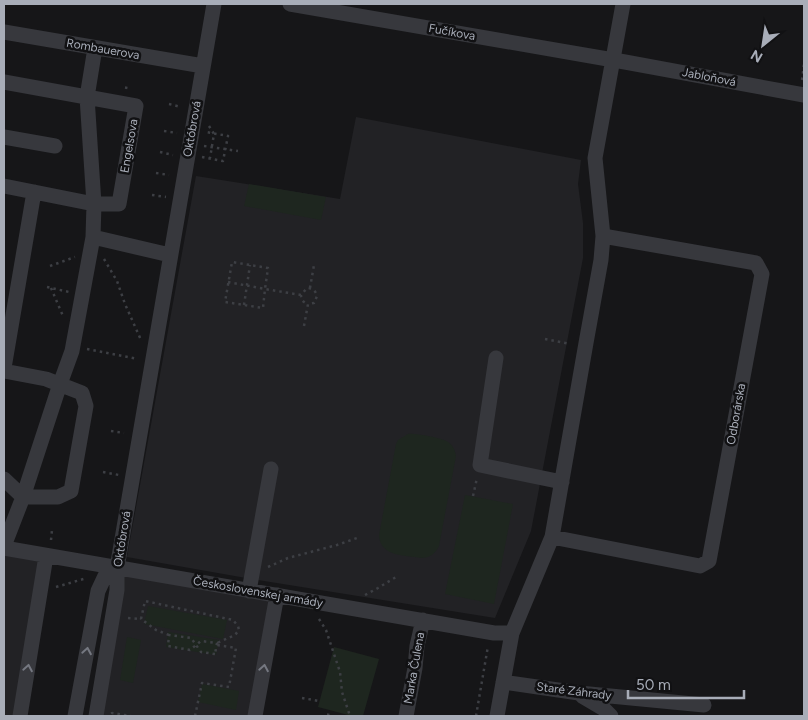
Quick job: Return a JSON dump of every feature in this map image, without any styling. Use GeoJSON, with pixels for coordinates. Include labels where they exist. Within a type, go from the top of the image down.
{"type":"FeatureCollection","features":[{"type":"Feature","properties":{"kind":"street","name":"Októbrová"},"geometry":{"type":"LineString","coordinates":[[96,716],[117,590],[115,568],[153,362],[214,4]]}},
{"type":"Feature","properties":{"kind":"street","name":"Fučíkova"},"geometry":{"type":"LineString","coordinates":[[290,4],[613,60]]}},
{"type":"Feature","properties":{"kind":"street"},"geometry":{"type":"LineString","coordinates":[[497,716],[512,633],[552,537],[562,482],[601,260],[603,236],[595,158],[623,4]]}},
{"type":"Feature","properties":{"kind":"street","name":"Rombauerova"},"geometry":{"type":"LineString","coordinates":[[4,32],[203,66]]}},
{"type":"Feature","properties":{"kind":"street"},"geometry":{"type":"LineString","coordinates":[[4,547],[73,346],[83,294],[92,243],[94,204],[87,97],[94,48]]}},
{"type":"Feature","properties":{"kind":"street","name":"Jabloňová"},"geometry":{"type":"LineString","coordinates":[[613,60],[804,96]]}},
{"type":"Feature","properties":{"kind":"street","name":"Engelsova"},"geometry":{"type":"LineString","coordinates":[[4,82],[136,106],[119,204],[94,204],[4,186]]}},
{"type":"Feature","properties":{"kind":"street"},"geometry":{"type":"LineString","coordinates":[[4,136],[55,146]]}},
{"type":"Feature","properties":{"kind":"street"},"geometry":{"type":"LineString","coordinates":[[4,479],[22,497],[58,497],[71,491],[86,406],[82,393],[46,379],[4,370],[34,192]]}},
{"type":"Feature","properties":{"kind":"street","name":"Odborárska"},"geometry":{"type":"LineString","coordinates":[[552,537],[700,566],[709,561],[762,274],[756,264],[603,236]]}},
{"type":"Feature","properties":{"kind":"street"},"geometry":{"type":"LineString","coordinates":[[92,243],[170,255]]}},
{"type":"Feature","properties":{"kind":"street"},"geometry":{"type":"LineString","coordinates":[[496,358],[480,464],[562,482]]}},
{"type":"Feature","properties":{"kind":"street"},"geometry":{"type":"LineString","coordinates":[[249,591],[271,470]]}},
{"type":"Feature","properties":{"kind":"street","name":"Československej armády"},"geometry":{"type":"LineString","coordinates":[[4,547],[48,551],[115,568],[494,633],[512,633]]}},
{"type":"Feature","properties":{"kind":"street"},"geometry":{"type":"LineString","coordinates":[[20,716],[48,551]]}},
{"type":"Feature","properties":{"kind":"street","name":"Októbrová"},"geometry":{"type":"LineString","coordinates":[[75,716],[98,591],[105,576],[115,568]]}},
{"type":"Feature","properties":{"kind":"street"},"geometry":{"type":"LineString","coordinates":[[256,716],[277,595]]}},
{"type":"Feature","properties":{"kind":"street","name":"Marka Čulena"},"geometry":{"type":"LineString","coordinates":[[406,716],[423,620]]}},
{"type":"Feature","properties":{"kind":"street","name":"Staré Záhrady"},"geometry":{"type":"LineString","coordinates":[[503,682],[579,694],[704,705]]}},
{"type":"Feature","properties":{"kind":"street"},"geometry":{"type":"LineString","coordinates":[[579,694],[604,709],[611,716]]}},
{"type":"Feature","properties":{"kind":"path"},"geometry":{"type":"LineString","coordinates":[[169,104],[181,106]]}},
{"type":"Feature","properties":{"kind":"path"},"geometry":{"type":"LineString","coordinates":[[164,131],[177,133]]}},
{"type":"Feature","properties":{"kind":"path"},"geometry":{"type":"LineString","coordinates":[[196,156],[223,161],[226,149],[228,136],[200,131]]}},
{"type":"Feature","properties":{"kind":"path"},"geometry":{"type":"LineString","coordinates":[[210,159],[214,134]]}},
{"type":"Feature","properties":{"kind":"path"},"geometry":{"type":"LineString","coordinates":[[198,144],[238,151]]}},
{"type":"Feature","properties":{"kind":"path"},"geometry":{"type":"LineString","coordinates":[[160,152],[173,155]]}},
{"type":"Feature","properties":{"kind":"path"},"geometry":{"type":"LineString","coordinates":[[156,173],[169,175]]}},
{"type":"Feature","properties":{"kind":"path"},"geometry":{"type":"LineString","coordinates":[[152,195],[171,198]]}},
{"type":"Feature","properties":{"kind":"path"},"geometry":{"type":"LineString","coordinates":[[50,266],[92,243],[117,281],[128,311],[145,346]]}},
{"type":"Feature","properties":{"kind":"path"},"geometry":{"type":"LineString","coordinates":[[232,262],[268,268],[262,308],[225,302],[228,282],[232,262]]}},
{"type":"Feature","properties":{"kind":"path"},"geometry":{"type":"LineString","coordinates":[[244,305],[250,265]]}},
{"type":"Feature","properties":{"kind":"path"},"geometry":{"type":"LineString","coordinates":[[310,288],[314,265]]}},
{"type":"Feature","properties":{"kind":"path"},"geometry":{"type":"LineString","coordinates":[[228,282],[301,295]]}},
{"type":"Feature","properties":{"kind":"path"},"geometry":{"type":"LineString","coordinates":[[47,287],[83,294]]}},
{"type":"Feature","properties":{"kind":"path"},"geometry":{"type":"LineString","coordinates":[[301,295],[306,288],[310,288]]}},
{"type":"Feature","properties":{"kind":"path"},"geometry":{"type":"LineString","coordinates":[[301,295],[301,299],[304,302],[308,304],[314,302],[317,296],[314,290],[310,288]]}},
{"type":"Feature","properties":{"kind":"path"},"geometry":{"type":"LineString","coordinates":[[304,326],[308,304]]}},
{"type":"Feature","properties":{"kind":"path"},"geometry":{"type":"LineString","coordinates":[[546,340],[574,344]]}},
{"type":"Feature","properties":{"kind":"path"},"geometry":{"type":"LineString","coordinates":[[73,346],[153,362]]}},
{"type":"Feature","properties":{"kind":"path"},"geometry":{"type":"LineString","coordinates":[[111,431],[130,434]]}},
{"type":"Feature","properties":{"kind":"path"},"geometry":{"type":"LineString","coordinates":[[103,472],[123,476]]}},
{"type":"Feature","properties":{"kind":"path"},"geometry":{"type":"LineString","coordinates":[[48,551],[52,530]]}},
{"type":"Feature","properties":{"kind":"path"},"geometry":{"type":"LineString","coordinates":[[252,576],[288,558],[357,538]]}},
{"type":"Feature","properties":{"kind":"path"},"geometry":{"type":"LineString","coordinates":[[40,592],[90,577]]}},
{"type":"Feature","properties":{"kind":"path"},"geometry":{"type":"LineString","coordinates":[[361,596],[396,577]]}},
{"type":"Feature","properties":{"kind":"path"},"geometry":{"type":"LineString","coordinates":[[141,619],[144,601],[233,620],[239,630],[235,635],[217,644]]}},
{"type":"Feature","properties":{"kind":"path"},"geometry":{"type":"LineString","coordinates":[[317,616],[326,630],[340,672],[342,692],[350,716]]}},
{"type":"Feature","properties":{"kind":"path"},"geometry":{"type":"LineString","coordinates":[[128,617],[141,619],[156,630],[169,635],[191,638],[201,652],[215,654],[217,644]]}},
{"type":"Feature","properties":{"kind":"path"},"geometry":{"type":"LineString","coordinates":[[476,716],[489,645],[494,633]]}},
{"type":"Feature","properties":{"kind":"path"},"geometry":{"type":"LineString","coordinates":[[169,635],[168,646],[190,650],[201,641],[236,648],[229,687],[202,682],[195,716]]}},
{"type":"Feature","properties":{"kind":"path"},"geometry":{"type":"LineString","coordinates":[[302,698],[319,701]]}},
{"type":"Feature","properties":{"kind":"path"},"geometry":{"type":"LineString","coordinates":[[114,704],[112,713],[131,716]]}},
{"type":"Feature","properties":{"kind":"path"},"geometry":{"type":"LineString","coordinates":[[328,716],[329,710]]}},
{"type":"Feature","properties":{"kind":"shaded area"},"geometry":{"type":"Polygon","coordinates":[[[356,117],[581,160],[578,184],[583,223],[583,258],[531,531],[495,618],[127,557],[196,176],[340,199],[356,117]]]}},
{"type":"Feature","properties":{"kind":"shaded area"},"geometry":{"type":"Polygon","coordinates":[[[249,184],[326,197],[321,220],[244,206],[249,184]]]}},
{"type":"Feature","properties":{"kind":"shaded area"},"geometry":{"type":"Polygon","coordinates":[[[408,434],[445,440],[450,443],[456,456],[439,546],[432,555],[424,558],[394,554],[380,542],[379,535],[396,444],[398,440],[408,434]]]}},
{"type":"Feature","properties":{"kind":"shaded area"},"geometry":{"type":"Polygon","coordinates":[[[465,495],[513,504],[494,604],[445,594],[465,495]]]}},
{"type":"Feature","properties":{"kind":"shaded area"},"geometry":{"type":"Polygon","coordinates":[[[4,551],[42,558],[15,716],[4,716],[4,551]]]}},
{"type":"Feature","properties":{"kind":"shaded area"},"geometry":{"type":"Polygon","coordinates":[[[117,568],[277,595],[255,716],[96,716],[117,568]]]}},
{"type":"Feature","properties":{"kind":"shaded area"},"geometry":{"type":"Polygon","coordinates":[[[148,606],[227,620],[223,639],[144,624],[148,606]]]}},
{"type":"Feature","properties":{"kind":"shaded area"},"geometry":{"type":"Polygon","coordinates":[[[168,632],[219,640],[216,655],[166,647],[168,632]]]}},
{"type":"Feature","properties":{"kind":"shaded area"},"geometry":{"type":"Polygon","coordinates":[[[127,637],[141,640],[133,683],[120,680],[127,637]]]}},
{"type":"Feature","properties":{"kind":"shaded area"},"geometry":{"type":"Polygon","coordinates":[[[334,647],[379,659],[363,716],[352,716],[318,707],[334,647]]]}},
{"type":"Feature","properties":{"kind":"shaded area"},"geometry":{"type":"Polygon","coordinates":[[[202,684],[239,691],[236,710],[198,702],[202,684]]]}}]}
